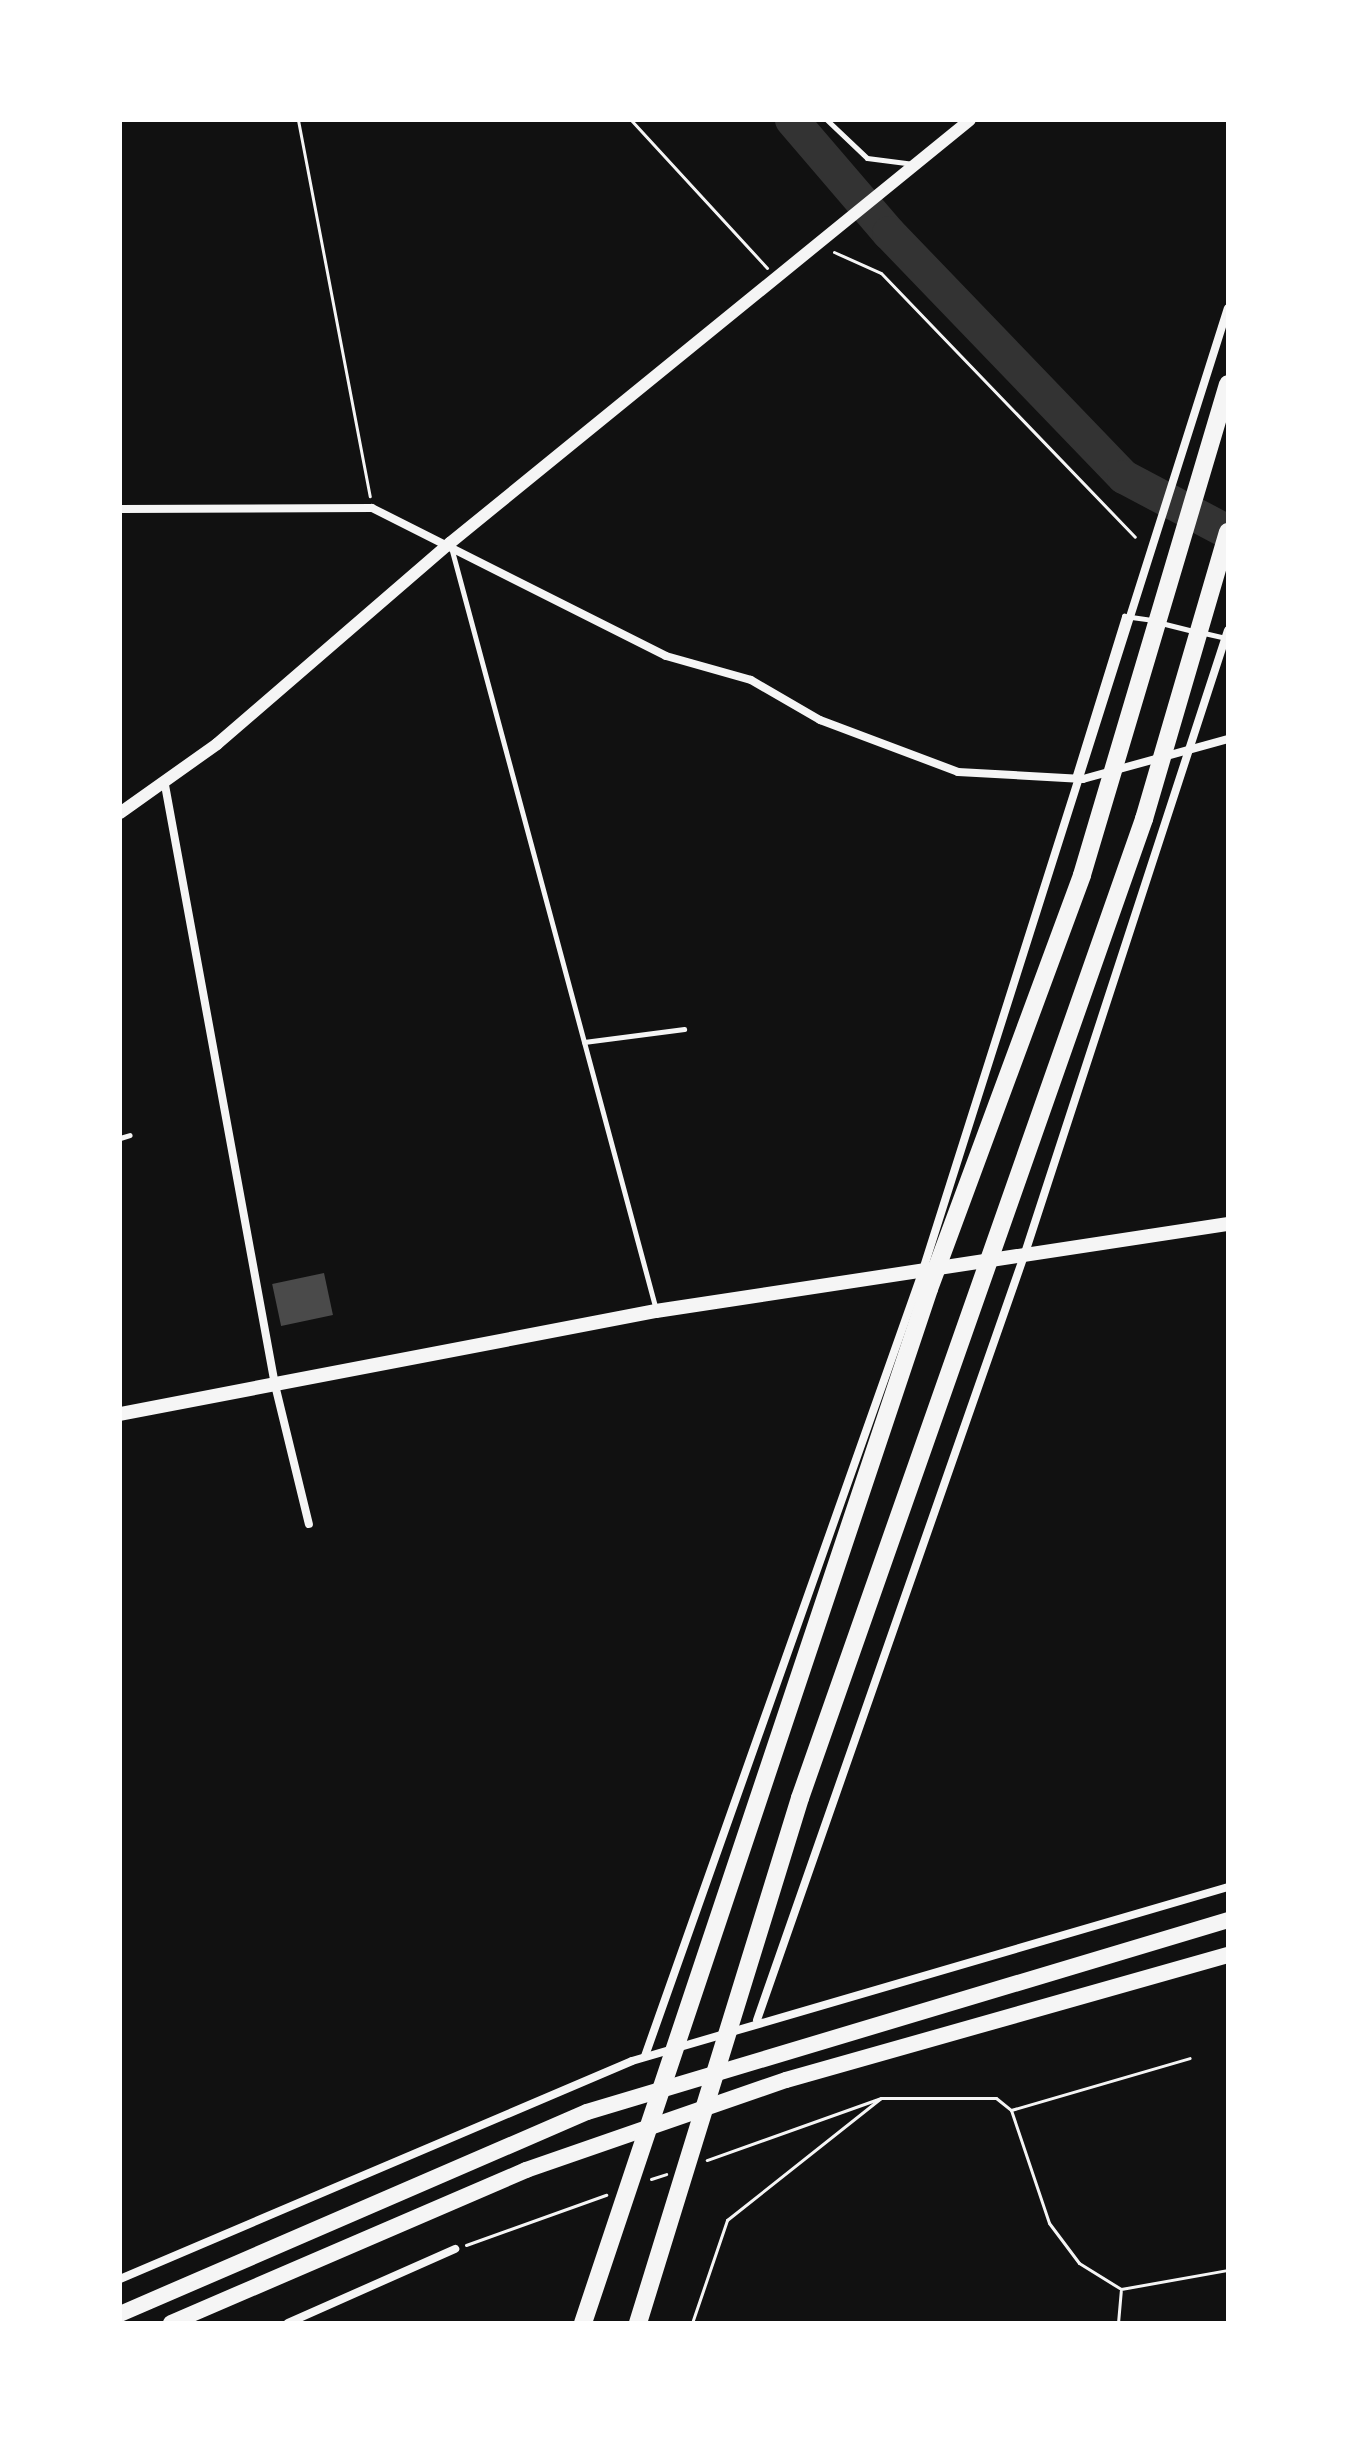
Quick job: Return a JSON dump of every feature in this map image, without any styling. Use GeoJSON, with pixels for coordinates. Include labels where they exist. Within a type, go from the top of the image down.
{"type":"FeatureCollection","features":[{"type":"Feature","properties":{"kind":"highway"},"geometry":{"type":"LineString","coordinates":[[583,2323],[767,1759],[1082,875],[1228,384]]}},
{"type":"Feature","properties":{"kind":"highway"},"geometry":{"type":"LineString","coordinates":[[638,2323],[800,1798],[1144,819],[1228,532]]}},
{"type":"Feature","properties":{"kind":"highway"},"geometry":{"type":"LineString","coordinates":[[120,2314],[587,2112],[1228,1920]]}},
{"type":"Feature","properties":{"kind":"highway"},"geometry":{"type":"LineString","coordinates":[[171,2323],[612,2140],[786,2080],[1228,1955]]}},
{"type":"Feature","properties":{"kind":"main road"},"geometry":{"type":"LineString","coordinates":[[120,1414],[656,1311],[922,1273],[1228,1224]]}},
{"type":"Feature","properties":{"kind":"street"},"geometry":{"type":"LineString","coordinates":[[120,813],[165,785],[450,543],[970,120]]}},
{"type":"Feature","properties":{"kind":"street"},"geometry":{"type":"LineString","coordinates":[[645,2056],[922,1273],[1078,779],[1087,767],[1228,308]]}},
{"type":"Feature","properties":{"kind":"street"},"geometry":{"type":"LineString","coordinates":[[120,509],[372,508],[450,543],[666,656],[751,680],[820,720],[958,772],[1078,779],[1228,739]]}},
{"type":"Feature","properties":{"kind":"street"},"geometry":{"type":"LineString","coordinates":[[757,2020],[1024,1256],[1228,630]]}},
{"type":"Feature","properties":{"kind":"street"},"geometry":{"type":"LineString","coordinates":[[165,785],[275,1385],[309,1524]]}},
{"type":"Feature","properties":{"kind":"street"},"geometry":{"type":"LineString","coordinates":[[120,2279],[645,2056],[757,2020],[1228,1887]]}},
{"type":"Feature","properties":{"kind":"street"},"geometry":{"type":"LineString","coordinates":[[288,2323],[455,2249]]}},
{"type":"Feature","properties":{"kind":"lane"},"geometry":{"type":"LineString","coordinates":[[827,120],[867,158],[915,164]]}},
{"type":"Feature","properties":{"kind":"lane"},"geometry":{"type":"LineString","coordinates":[[450,543],[656,1311]]}},
{"type":"Feature","properties":{"kind":"lane"},"geometry":{"type":"LineString","coordinates":[[1078,779],[1124,616],[1228,638]]}},
{"type":"Feature","properties":{"kind":"lane"},"geometry":{"type":"LineString","coordinates":[[584,1042],[684,1029]]}},
{"type":"Feature","properties":{"kind":"lane"},"geometry":{"type":"LineString","coordinates":[[120,1138],[130,1135]]}},
{"type":"Feature","properties":{"kind":"path"},"geometry":{"type":"LineString","coordinates":[[298,120],[372,508]]}},
{"type":"Feature","properties":{"kind":"path"},"geometry":{"type":"LineString","coordinates":[[631,120],[775,277]]}},
{"type":"Feature","properties":{"kind":"path"},"geometry":{"type":"LineString","coordinates":[[821,240],[881,273],[1135,537]]}},
{"type":"Feature","properties":{"kind":"path"},"geometry":{"type":"LineString","coordinates":[[1011,2110],[1190,2058]]}},
{"type":"Feature","properties":{"kind":"path"},"geometry":{"type":"LineString","coordinates":[[692,2323],[727,2220],[881,2098]]}},
{"type":"Feature","properties":{"kind":"path"},"geometry":{"type":"LineString","coordinates":[[704,2160],[881,2098],[996,2098],[1011,2110],[1049,2223],[1079,2263],[1121,2289],[1228,2270]]}},
{"type":"Feature","properties":{"kind":"path"},"geometry":{"type":"LineString","coordinates":[[646,2181],[675,2171]]}},
{"type":"Feature","properties":{"kind":"path"},"geometry":{"type":"LineString","coordinates":[[455,2249],[616,2192]]}},
{"type":"Feature","properties":{"kind":"path"},"geometry":{"type":"LineString","coordinates":[[1118,2323],[1121,2289]]}},
{"type":"Feature","properties":{"kind":"building"},"geometry":{"type":"Polygon","coordinates":[[[324,1273],[333,1315],[281,1326],[272,1284],[324,1273]]]}},
{"type":"Feature","properties":{"kind":"waterway"},"geometry":{"type":"LineString","coordinates":[[792,120],[889,233],[1124,477],[1228,532]]}}]}
